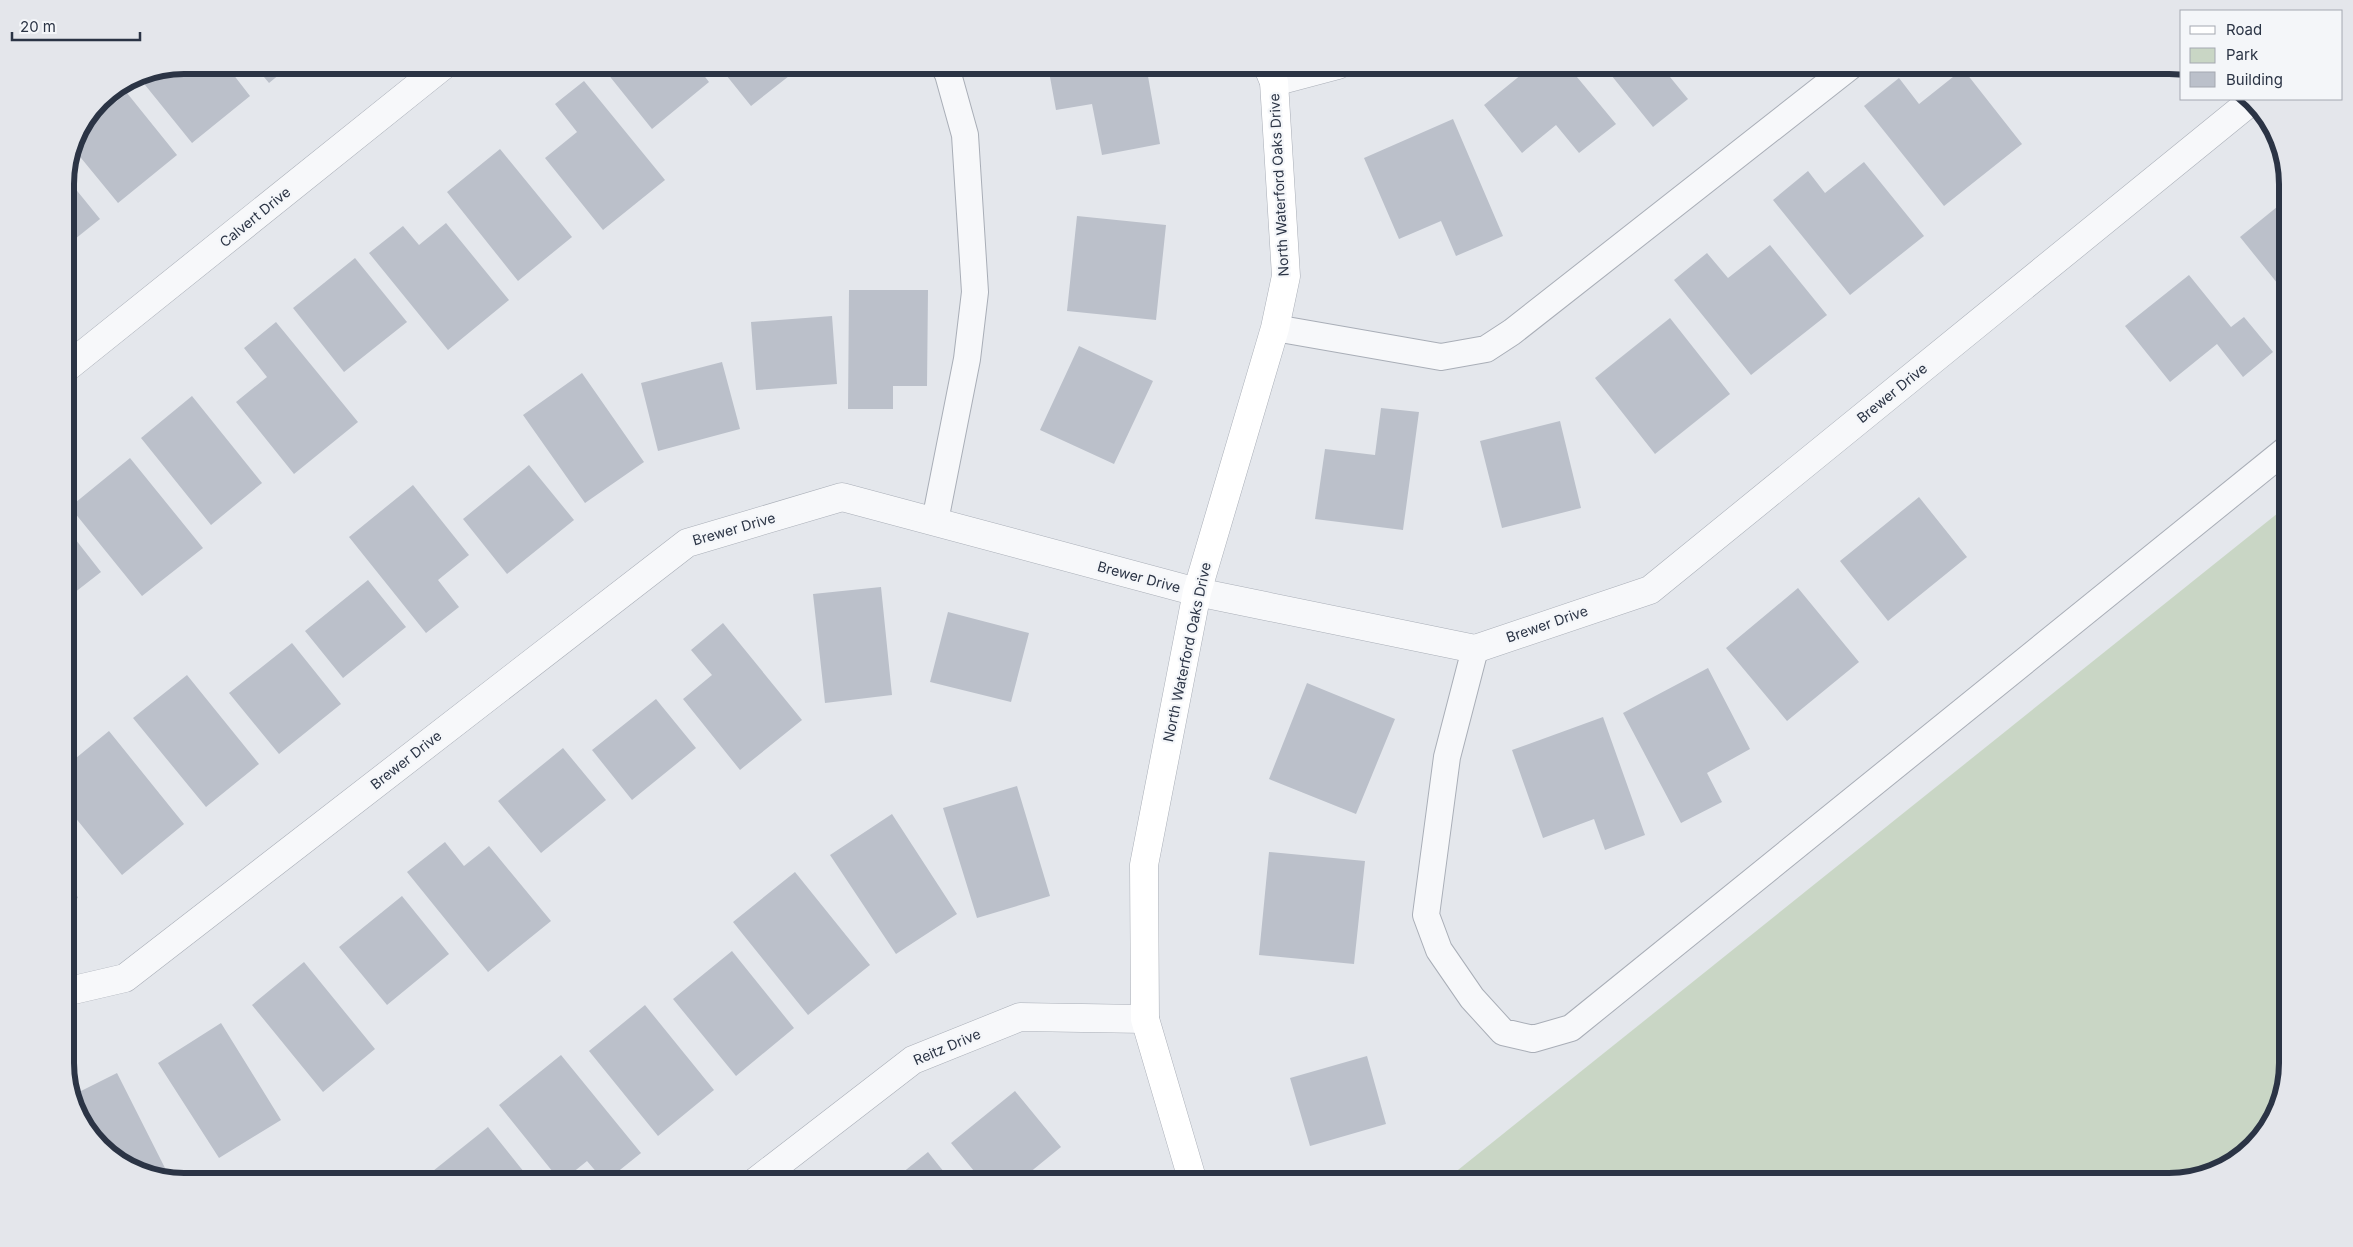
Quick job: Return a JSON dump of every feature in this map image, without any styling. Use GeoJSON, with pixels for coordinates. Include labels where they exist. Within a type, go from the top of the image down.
{"type":"FeatureCollection","features":[{"type":"Feature","properties":{"kind":"street","name":"Calvert Drive"},"geometry":{"type":"LineString","coordinates":[[74,362],[433,74]]}},
{"type":"Feature","properties":{"kind":"street","name":"North Waterford Oaks Drive"},"geometry":{"type":"LineString","coordinates":[[1190,1173],[1145,1018],[1144,865],[1197,592],[1275,328],[1286,276],[1270,74]]}},
{"type":"Feature","properties":{"kind":"street","name":"Brewer Drive"},"geometry":{"type":"LineString","coordinates":[[74,990],[125,978],[686,543],[842,497],[1197,592],[1475,649],[1650,590],[2246,105]]}},
{"type":"Feature","properties":{"kind":"street","name":"Reitz Drive"},"geometry":{"type":"LineString","coordinates":[[767,1173],[913,1060],[1020,1017],[1145,1018]]}},
{"type":"Feature","properties":{"kind":"lane"},"geometry":{"type":"LineString","coordinates":[[935,521],[966,359],[975,292],[965,135],[948,74]]}},
{"type":"Feature","properties":{"kind":"lane"},"geometry":{"type":"LineString","coordinates":[[1275,328],[1441,357],[1486,349],[1520,326],[1841,74]]}},
{"type":"Feature","properties":{"kind":"lane"},"geometry":{"type":"LineString","coordinates":[[1475,649],[1447,757],[1426,915],[1439,950],[1472,998],[1503,1032],[1533,1039],[1571,1028],[2279,455]]}},
{"type":"Feature","properties":{"kind":"green space"},"geometry":{"type":"Polygon","coordinates":[[[2279,512],[2278,1078],[2268,1112],[2257,1130],[2236,1151],[2224,1159],[2198,1170],[2169,1173],[1454,1173],[2279,512]]]}},
{"type":"Feature","properties":{"kind":"building"},"geometry":{"type":"Polygon","coordinates":[[[177,74],[233,74],[250,96],[192,143],[143,82],[155,77],[177,74]]]}},
{"type":"Feature","properties":{"kind":"building"},"geometry":{"type":"Polygon","coordinates":[[[262,74],[280,74],[269,83],[262,74]]]}},
{"type":"Feature","properties":{"kind":"building"},"geometry":{"type":"Polygon","coordinates":[[[608,74],[703,74],[709,82],[652,129],[608,74]]]}},
{"type":"Feature","properties":{"kind":"building"},"geometry":{"type":"Polygon","coordinates":[[[725,74],[792,74],[751,106],[725,74]]]}},
{"type":"Feature","properties":{"kind":"building"},"geometry":{"type":"Polygon","coordinates":[[[1049,74],[1148,74],[1160,144],[1102,155],[1092,104],[1056,110],[1049,74]]]}},
{"type":"Feature","properties":{"kind":"building"},"geometry":{"type":"Polygon","coordinates":[[[1522,74],[1574,74],[1616,124],[1579,153],[1556,125],[1522,153],[1484,105],[1522,74]]]}},
{"type":"Feature","properties":{"kind":"building"},"geometry":{"type":"Polygon","coordinates":[[[1610,74],[1674,74],[1670,77],[1688,99],[1653,127],[1610,74]]]}},
{"type":"Feature","properties":{"kind":"building"},"geometry":{"type":"Polygon","coordinates":[[[1957,74],[1967,74],[2022,144],[1944,206],[1864,106],[1899,78],[1919,104],[1957,74]]]}},
{"type":"Feature","properties":{"kind":"building"},"geometry":{"type":"Polygon","coordinates":[[[584,81],[665,180],[603,230],[545,158],[577,132],[555,104],[584,81]]]}},
{"type":"Feature","properties":{"kind":"building"},"geometry":{"type":"Polygon","coordinates":[[[127,93],[177,155],[118,203],[78,154],[88,129],[95,118],[127,93]]]}},
{"type":"Feature","properties":{"kind":"building"},"geometry":{"type":"Polygon","coordinates":[[[1453,119],[1503,236],[1456,256],[1441,221],[1399,239],[1364,158],[1453,119]]]}},
{"type":"Feature","properties":{"kind":"building"},"geometry":{"type":"Polygon","coordinates":[[[500,149],[572,237],[518,281],[447,192],[500,149]]]}},
{"type":"Feature","properties":{"kind":"building"},"geometry":{"type":"Polygon","coordinates":[[[1864,162],[1924,236],[1850,295],[1773,200],[1808,171],[1825,193],[1864,162]]]}},
{"type":"Feature","properties":{"kind":"building"},"geometry":{"type":"Polygon","coordinates":[[[74,187],[100,219],[74,240],[74,187]]]}},
{"type":"Feature","properties":{"kind":"building"},"geometry":{"type":"Polygon","coordinates":[[[2279,205],[2279,285],[2240,237],[2279,205]]]}},
{"type":"Feature","properties":{"kind":"building"},"geometry":{"type":"Polygon","coordinates":[[[1077,216],[1166,225],[1156,320],[1067,311],[1077,216]]]}},
{"type":"Feature","properties":{"kind":"building"},"geometry":{"type":"Polygon","coordinates":[[[446,223],[509,300],[448,350],[369,253],[403,226],[419,245],[446,223]]]}},
{"type":"Feature","properties":{"kind":"building"},"geometry":{"type":"Polygon","coordinates":[[[1770,245],[1827,315],[1751,375],[1674,280],[1707,253],[1728,278],[1770,245]]]}},
{"type":"Feature","properties":{"kind":"building"},"geometry":{"type":"Polygon","coordinates":[[[355,258],[407,322],[344,372],[293,308],[355,258]]]}},
{"type":"Feature","properties":{"kind":"building"},"geometry":{"type":"Polygon","coordinates":[[[2189,275],[2231,327],[2244,317],[2273,352],[2243,377],[2217,344],[2170,382],[2125,326],[2189,275]]]}},
{"type":"Feature","properties":{"kind":"building"},"geometry":{"type":"Polygon","coordinates":[[[849,290],[928,290],[927,386],[893,386],[893,409],[848,409],[849,290]]]}},
{"type":"Feature","properties":{"kind":"building"},"geometry":{"type":"Polygon","coordinates":[[[832,316],[837,384],[756,390],[751,322],[832,316]]]}},
{"type":"Feature","properties":{"kind":"building"},"geometry":{"type":"Polygon","coordinates":[[[1670,318],[1730,394],[1655,454],[1595,378],[1670,318]]]}},
{"type":"Feature","properties":{"kind":"building"},"geometry":{"type":"Polygon","coordinates":[[[276,322],[358,422],[294,474],[236,402],[267,377],[244,348],[276,322]]]}},
{"type":"Feature","properties":{"kind":"building"},"geometry":{"type":"Polygon","coordinates":[[[1079,346],[1153,381],[1114,464],[1040,430],[1079,346]]]}},
{"type":"Feature","properties":{"kind":"building"},"geometry":{"type":"Polygon","coordinates":[[[722,362],[740,429],[658,451],[641,383],[722,362]]]}},
{"type":"Feature","properties":{"kind":"building"},"geometry":{"type":"Polygon","coordinates":[[[582,373],[644,462],[585,503],[523,415],[582,373]]]}},
{"type":"Feature","properties":{"kind":"building"},"geometry":{"type":"Polygon","coordinates":[[[192,396],[262,483],[211,525],[141,438],[192,396]]]}},
{"type":"Feature","properties":{"kind":"building"},"geometry":{"type":"Polygon","coordinates":[[[1381,408],[1419,412],[1403,530],[1315,519],[1325,449],[1375,455],[1381,408]]]}},
{"type":"Feature","properties":{"kind":"building"},"geometry":{"type":"Polygon","coordinates":[[[1560,421],[1581,508],[1502,528],[1480,441],[1560,421]]]}},
{"type":"Feature","properties":{"kind":"building"},"geometry":{"type":"Polygon","coordinates":[[[130,458],[203,548],[142,596],[74,512],[74,504],[130,458]]]}},
{"type":"Feature","properties":{"kind":"building"},"geometry":{"type":"Polygon","coordinates":[[[529,465],[574,520],[507,574],[463,519],[529,465]]]}},
{"type":"Feature","properties":{"kind":"building"},"geometry":{"type":"Polygon","coordinates":[[[413,485],[469,555],[438,580],[459,607],[426,633],[349,537],[413,485]]]}},
{"type":"Feature","properties":{"kind":"building"},"geometry":{"type":"Polygon","coordinates":[[[1919,497],[1967,557],[1888,621],[1840,561],[1919,497]]]}},
{"type":"Feature","properties":{"kind":"building"},"geometry":{"type":"Polygon","coordinates":[[[74,538],[101,572],[74,593],[74,538]]]}},
{"type":"Feature","properties":{"kind":"building"},"geometry":{"type":"Polygon","coordinates":[[[368,580],[406,627],[343,678],[305,631],[368,580]]]}},
{"type":"Feature","properties":{"kind":"building"},"geometry":{"type":"Polygon","coordinates":[[[881,587],[892,695],[825,703],[813,594],[881,587]]]}},
{"type":"Feature","properties":{"kind":"building"},"geometry":{"type":"Polygon","coordinates":[[[1798,588],[1859,662],[1787,721],[1726,648],[1798,588]]]}},
{"type":"Feature","properties":{"kind":"building"},"geometry":{"type":"Polygon","coordinates":[[[948,612],[1029,633],[1011,702],[930,682],[948,612]]]}},
{"type":"Feature","properties":{"kind":"building"},"geometry":{"type":"Polygon","coordinates":[[[723,623],[802,720],[740,770],[683,699],[712,675],[691,650],[723,623]]]}},
{"type":"Feature","properties":{"kind":"building"},"geometry":{"type":"Polygon","coordinates":[[[292,643],[341,704],[279,754],[229,693],[292,643]]]}},
{"type":"Feature","properties":{"kind":"building"},"geometry":{"type":"Polygon","coordinates":[[[1708,668],[1750,749],[1707,773],[1722,802],[1681,823],[1623,713],[1708,668]]]}},
{"type":"Feature","properties":{"kind":"building"},"geometry":{"type":"Polygon","coordinates":[[[187,675],[259,764],[206,807],[133,718],[187,675]]]}},
{"type":"Feature","properties":{"kind":"building"},"geometry":{"type":"Polygon","coordinates":[[[1307,683],[1395,719],[1356,814],[1269,779],[1307,683]]]}},
{"type":"Feature","properties":{"kind":"building"},"geometry":{"type":"Polygon","coordinates":[[[656,699],[696,748],[632,800],[592,750],[656,699]]]}},
{"type":"Feature","properties":{"kind":"building"},"geometry":{"type":"Polygon","coordinates":[[[1603,717],[1645,835],[1605,850],[1594,819],[1543,838],[1512,750],[1603,717]]]}},
{"type":"Feature","properties":{"kind":"building"},"geometry":{"type":"Polygon","coordinates":[[[109,731],[184,824],[122,875],[74,816],[74,760],[109,731]]]}},
{"type":"Feature","properties":{"kind":"building"},"geometry":{"type":"Polygon","coordinates":[[[563,748],[606,800],[541,853],[498,801],[563,748]]]}},
{"type":"Feature","properties":{"kind":"building"},"geometry":{"type":"Polygon","coordinates":[[[1017,786],[1050,896],[977,918],[943,808],[1017,786]]]}},
{"type":"Feature","properties":{"kind":"building"},"geometry":{"type":"Polygon","coordinates":[[[892,814],[957,914],[896,954],[830,855],[892,814]]]}},
{"type":"Feature","properties":{"kind":"building"},"geometry":{"type":"Polygon","coordinates":[[[445,842],[464,866],[489,846],[551,921],[488,972],[407,872],[445,842]]]}},
{"type":"Feature","properties":{"kind":"building"},"geometry":{"type":"Polygon","coordinates":[[[1269,852],[1365,861],[1354,964],[1259,955],[1269,852]]]}},
{"type":"Feature","properties":{"kind":"building"},"geometry":{"type":"Polygon","coordinates":[[[795,872],[870,965],[808,1015],[733,922],[795,872]]]}},
{"type":"Feature","properties":{"kind":"building"},"geometry":{"type":"Polygon","coordinates":[[[74,889],[78,898],[74,900],[74,889]]]}},
{"type":"Feature","properties":{"kind":"building"},"geometry":{"type":"Polygon","coordinates":[[[402,896],[449,954],[387,1005],[339,947],[402,896]]]}},
{"type":"Feature","properties":{"kind":"building"},"geometry":{"type":"Polygon","coordinates":[[[732,951],[794,1028],[736,1076],[673,999],[732,951]]]}},
{"type":"Feature","properties":{"kind":"building"},"geometry":{"type":"Polygon","coordinates":[[[304,962],[375,1049],[323,1092],[252,1005],[304,962]]]}},
{"type":"Feature","properties":{"kind":"building"},"geometry":{"type":"Polygon","coordinates":[[[645,1005],[714,1090],[658,1136],[589,1051],[645,1005]]]}},
{"type":"Feature","properties":{"kind":"building"},"geometry":{"type":"Polygon","coordinates":[[[221,1023],[281,1120],[219,1158],[158,1063],[221,1023]]]}},
{"type":"Feature","properties":{"kind":"building"},"geometry":{"type":"Polygon","coordinates":[[[561,1055],[641,1153],[616,1173],[597,1173],[587,1161],[572,1173],[554,1173],[499,1105],[561,1055]]]}},
{"type":"Feature","properties":{"kind":"building"},"geometry":{"type":"Polygon","coordinates":[[[1367,1056],[1386,1124],[1310,1146],[1290,1078],[1367,1056]]]}},
{"type":"Feature","properties":{"kind":"building"},"geometry":{"type":"Polygon","coordinates":[[[117,1073],[167,1172],[135,1162],[111,1146],[92,1124],[85,1112],[78,1092],[117,1073]]]}},
{"type":"Feature","properties":{"kind":"building"},"geometry":{"type":"Polygon","coordinates":[[[1015,1091],[1061,1147],[1029,1173],[976,1173],[951,1143],[1015,1091]]]}},
{"type":"Feature","properties":{"kind":"building"},"geometry":{"type":"Polygon","coordinates":[[[488,1127],[525,1173],[434,1173],[433,1171],[488,1127]]]}},
{"type":"Feature","properties":{"kind":"building"},"geometry":{"type":"Polygon","coordinates":[[[928,1152],[945,1173],[902,1173],[928,1152]]]}}]}
